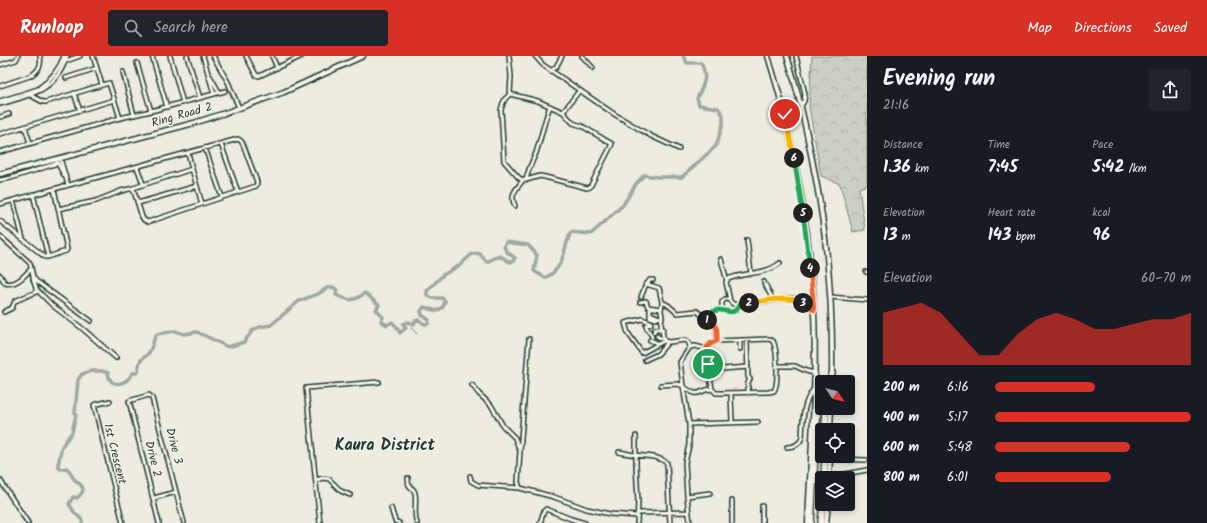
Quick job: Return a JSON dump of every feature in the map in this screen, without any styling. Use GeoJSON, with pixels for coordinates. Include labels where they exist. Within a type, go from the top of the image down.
{"type":"FeatureCollection","features":[{"type":"Feature","properties":{"kind":"highway"},"geometry":{"type":"LineString","coordinates":[[814,374],[817,387],[818,404],[817,423]]}},
{"type":"Feature","properties":{"kind":"highway"},"geometry":{"type":"LineString","coordinates":[[811,523],[815,446]]}},
{"type":"Feature","properties":{"kind":"highway"},"geometry":{"type":"LineString","coordinates":[[811,514],[816,511],[822,514]]}},
{"type":"Feature","properties":{"kind":"highway"},"geometry":{"type":"LineString","coordinates":[[821,523],[822,511]]}},
{"type":"Feature","properties":{"kind":"main road","name":"Ring Road 2"},"geometry":{"type":"LineString","coordinates":[[0,174],[58,160],[194,123],[284,92],[363,56]]}},
{"type":"Feature","properties":{"kind":"main road"},"geometry":{"type":"LineString","coordinates":[[768,56],[785,114],[796,169],[810,263],[814,310],[814,374],[808,523]]}},
{"type":"Feature","properties":{"kind":"main road"},"geometry":{"type":"LineString","coordinates":[[787,56],[801,106],[819,196],[828,267],[832,374]]}},
{"type":"Feature","properties":{"kind":"main road"},"geometry":{"type":"LineString","coordinates":[[826,523],[827,511]]}},
{"type":"Feature","properties":{"kind":"street"},"geometry":{"type":"LineString","coordinates":[[0,65],[16,60],[18,56]]}},
{"type":"Feature","properties":{"kind":"street"},"geometry":{"type":"LineString","coordinates":[[0,86],[34,74],[40,67],[40,56]]}},
{"type":"Feature","properties":{"kind":"street"},"geometry":{"type":"LineString","coordinates":[[0,104],[30,95],[48,85],[53,80],[65,57],[80,56]]}},
{"type":"Feature","properties":{"kind":"street"},"geometry":{"type":"LineString","coordinates":[[93,56],[102,85]]}},
{"type":"Feature","properties":{"kind":"street"},"geometry":{"type":"LineString","coordinates":[[152,56],[167,107]]}},
{"type":"Feature","properties":{"kind":"street"},"geometry":{"type":"LineString","coordinates":[[170,56],[183,103]]}},
{"type":"Feature","properties":{"kind":"street"},"geometry":{"type":"LineString","coordinates":[[187,56],[200,98]]}},
{"type":"Feature","properties":{"kind":"street"},"geometry":{"type":"LineString","coordinates":[[203,56],[214,94]]}},
{"type":"Feature","properties":{"kind":"street"},"geometry":{"type":"LineString","coordinates":[[213,56],[228,82],[239,108]]}},
{"type":"Feature","properties":{"kind":"street"},"geometry":{"type":"LineString","coordinates":[[246,56],[256,76],[260,76],[299,57]]}},
{"type":"Feature","properties":{"kind":"street"},"geometry":{"type":"LineString","coordinates":[[272,56],[277,68]]}},
{"type":"Feature","properties":{"kind":"street"},"geometry":{"type":"LineString","coordinates":[[509,56],[511,76],[510,94],[503,102],[501,110],[504,161],[518,177],[524,180],[542,176],[587,188],[591,186],[612,144],[584,127],[573,123],[563,112],[538,101],[510,94]]}},
{"type":"Feature","properties":{"kind":"street"},"geometry":{"type":"LineString","coordinates":[[535,56],[539,62],[551,71],[614,114],[647,134],[679,149]]}},
{"type":"Feature","properties":{"kind":"street"},"geometry":{"type":"LineString","coordinates":[[551,71],[556,67],[562,56]]}},
{"type":"Feature","properties":{"kind":"street"},"geometry":{"type":"LineString","coordinates":[[582,56],[593,68]]}},
{"type":"Feature","properties":{"kind":"street"},"geometry":{"type":"LineString","coordinates":[[796,56],[805,94],[804,101],[801,106]]}},
{"type":"Feature","properties":{"kind":"street"},"geometry":{"type":"LineString","coordinates":[[137,63],[151,111]]}},
{"type":"Feature","properties":{"kind":"street"},"geometry":{"type":"LineString","coordinates":[[66,78],[97,68]]}},
{"type":"Feature","properties":{"kind":"street"},"geometry":{"type":"LineString","coordinates":[[207,71],[219,92]]}},
{"type":"Feature","properties":{"kind":"street"},"geometry":{"type":"LineString","coordinates":[[123,72],[134,115]]}},
{"type":"Feature","properties":{"kind":"street"},"geometry":{"type":"LineString","coordinates":[[30,95],[43,102],[46,102],[102,85],[110,84],[120,118]]}},
{"type":"Feature","properties":{"kind":"street"},"geometry":{"type":"LineString","coordinates":[[0,101],[38,90]]}},
{"type":"Feature","properties":{"kind":"street"},"geometry":{"type":"LineString","coordinates":[[0,152],[120,118],[225,91]]}},
{"type":"Feature","properties":{"kind":"street"},"geometry":{"type":"LineString","coordinates":[[563,112],[579,91]]}},
{"type":"Feature","properties":{"kind":"street"},"geometry":{"type":"LineString","coordinates":[[74,93],[80,111]]}},
{"type":"Feature","properties":{"kind":"street"},"geometry":{"type":"LineString","coordinates":[[0,134],[114,100]]}},
{"type":"Feature","properties":{"kind":"street"},"geometry":{"type":"LineString","coordinates":[[515,206],[513,195],[515,189],[524,180],[536,151],[550,106]]}},
{"type":"Feature","properties":{"kind":"street"},"geometry":{"type":"LineString","coordinates":[[0,117],[9,114]]}},
{"type":"Feature","properties":{"kind":"street"},"geometry":{"type":"LineString","coordinates":[[25,127],[30,143]]}},
{"type":"Feature","properties":{"kind":"street"},"geometry":{"type":"LineString","coordinates":[[0,204],[236,140],[241,141],[257,182],[256,186],[148,222],[142,217],[133,188]]}},
{"type":"Feature","properties":{"kind":"street"},"geometry":{"type":"LineString","coordinates":[[221,144],[238,192]]}},
{"type":"Feature","properties":{"kind":"street"},"geometry":{"type":"LineString","coordinates":[[205,148],[222,197]]}},
{"type":"Feature","properties":{"kind":"street"},"geometry":{"type":"LineString","coordinates":[[188,153],[202,204]]}},
{"type":"Feature","properties":{"kind":"street"},"geometry":{"type":"LineString","coordinates":[[58,160],[64,175]]}},
{"type":"Feature","properties":{"kind":"street"},"geometry":{"type":"LineString","coordinates":[[58,160],[68,185]]}},
{"type":"Feature","properties":{"kind":"street"},"geometry":{"type":"LineString","coordinates":[[0,180],[11,178],[58,160]]}},
{"type":"Feature","properties":{"kind":"street"},"geometry":{"type":"LineString","coordinates":[[137,167],[143,184]]}},
{"type":"Feature","properties":{"kind":"street"},"geometry":{"type":"LineString","coordinates":[[58,209],[96,201],[121,191],[192,169]]}},
{"type":"Feature","properties":{"kind":"street"},"geometry":{"type":"LineString","coordinates":[[138,203],[197,186]]}},
{"type":"Feature","properties":{"kind":"street"},"geometry":{"type":"LineString","coordinates":[[0,221],[44,257],[66,251],[67,249],[54,189]]}},
{"type":"Feature","properties":{"kind":"street"},"geometry":{"type":"LineString","coordinates":[[33,194],[48,257]]}},
{"type":"Feature","properties":{"kind":"street"},"geometry":{"type":"LineString","coordinates":[[13,200],[23,239]]}},
{"type":"Feature","properties":{"kind":"street"},"geometry":{"type":"LineString","coordinates":[[0,236],[30,263],[37,290],[52,305],[83,329],[116,358]]}},
{"type":"Feature","properties":{"kind":"street"},"geometry":{"type":"LineString","coordinates":[[747,240],[751,273]]}},
{"type":"Feature","properties":{"kind":"street"},"geometry":{"type":"LineString","coordinates":[[721,259],[727,281],[730,301]]}},
{"type":"Feature","properties":{"kind":"street"},"geometry":{"type":"LineString","coordinates":[[727,281],[731,278],[768,270],[776,267],[780,263]]}},
{"type":"Feature","properties":{"kind":"street"},"geometry":{"type":"LineString","coordinates":[[0,275],[5,283],[9,284],[23,278],[31,269]]}},
{"type":"Feature","properties":{"kind":"street"},"geometry":{"type":"LineString","coordinates":[[33,277],[91,321]]}},
{"type":"Feature","properties":{"kind":"street"},"geometry":{"type":"LineString","coordinates":[[641,297],[646,283],[653,280]]}},
{"type":"Feature","properties":{"kind":"street"},"geometry":{"type":"LineString","coordinates":[[764,282],[773,300]]}},
{"type":"Feature","properties":{"kind":"street"},"geometry":{"type":"LineString","coordinates":[[646,283],[659,288],[662,302],[660,318],[664,340]]}},
{"type":"Feature","properties":{"kind":"street"},"geometry":{"type":"LineString","coordinates":[[4,312],[13,307],[15,301],[36,292],[37,290]]}},
{"type":"Feature","properties":{"kind":"street"},"geometry":{"type":"LineString","coordinates":[[830,297],[867,300]]}},
{"type":"Feature","properties":{"kind":"street"},"geometry":{"type":"LineString","coordinates":[[722,310],[722,302],[723,300],[727,299],[734,305],[790,298],[797,300],[814,310]]}},
{"type":"Feature","properties":{"kind":"street"},"geometry":{"type":"LineString","coordinates":[[640,302],[646,301],[648,307],[650,308],[650,317],[656,319],[660,318]]}},
{"type":"Feature","properties":{"kind":"street"},"geometry":{"type":"LineString","coordinates":[[662,302],[668,304],[677,313],[697,312],[716,326],[717,341]]}},
{"type":"Feature","properties":{"kind":"street"},"geometry":{"type":"LineString","coordinates":[[704,317],[718,310],[732,312],[738,308],[740,304]]}},
{"type":"Feature","properties":{"kind":"street"},"geometry":{"type":"LineString","coordinates":[[650,308],[661,309]]}},
{"type":"Feature","properties":{"kind":"street"},"geometry":{"type":"LineString","coordinates":[[657,344],[651,339],[651,333],[646,327],[646,325],[651,324],[650,322],[642,320],[625,322],[628,333],[642,353],[664,340]]}},
{"type":"Feature","properties":{"kind":"street"},"geometry":{"type":"LineString","coordinates":[[654,332],[655,329],[663,329]]}},
{"type":"Feature","properties":{"kind":"street"},"geometry":{"type":"LineString","coordinates":[[657,336],[668,342],[686,340],[690,347]]}},
{"type":"Feature","properties":{"kind":"street"},"geometry":{"type":"LineString","coordinates":[[520,488],[518,482],[529,339]]}},
{"type":"Feature","properties":{"kind":"street"},"geometry":{"type":"LineString","coordinates":[[747,340],[748,377],[750,379],[748,382],[748,393]]}},
{"type":"Feature","properties":{"kind":"street"},"geometry":{"type":"LineString","coordinates":[[772,340],[776,348],[777,366],[776,387],[774,391],[731,394],[716,393],[712,388],[709,378],[710,370],[706,349],[709,345],[717,341],[772,340]]}},
{"type":"Feature","properties":{"kind":"street"},"geometry":{"type":"LineString","coordinates":[[740,341],[740,349]]}},
{"type":"Feature","properties":{"kind":"street"},"geometry":{"type":"LineString","coordinates":[[645,360],[658,354],[668,342]]}},
{"type":"Feature","properties":{"kind":"street"},"geometry":{"type":"LineString","coordinates":[[690,523],[686,463],[689,445],[689,424],[680,362],[690,347],[695,346],[706,349]]}},
{"type":"Feature","properties":{"kind":"street"},"geometry":{"type":"LineString","coordinates":[[710,370],[748,366]]}},
{"type":"Feature","properties":{"kind":"street"},"geometry":{"type":"LineString","coordinates":[[777,366],[795,366],[814,374]]}},
{"type":"Feature","properties":{"kind":"street"},"geometry":{"type":"LineString","coordinates":[[320,523],[306,388],[379,382]]}},
{"type":"Feature","properties":{"kind":"street"},"geometry":{"type":"LineString","coordinates":[[661,385],[678,384],[696,394],[712,388]]}},
{"type":"Feature","properties":{"kind":"street"},"geometry":{"type":"LineString","coordinates":[[472,385],[479,394],[492,405],[503,426],[515,438],[520,454]]}},
{"type":"Feature","properties":{"kind":"street"},"geometry":{"type":"LineString","coordinates":[[787,447],[796,446],[801,442],[804,411],[813,390]]}},
{"type":"Feature","properties":{"kind":"street"},"geometry":{"type":"LineString","coordinates":[[731,394],[732,422]]}},
{"type":"Feature","properties":{"kind":"street","name":"Drive 3"},"geometry":{"type":"LineString","coordinates":[[130,400],[149,395],[152,396],[184,523]]}},
{"type":"Feature","properties":{"kind":"street","name":"Drive 2"},"geometry":{"type":"LineString","coordinates":[[130,400],[159,523]]}},
{"type":"Feature","properties":{"kind":"street","name":"1st Crescent"},"geometry":{"type":"LineString","coordinates":[[110,401],[94,405],[123,523]]}},
{"type":"Feature","properties":{"kind":"street"},"geometry":{"type":"LineString","coordinates":[[689,424],[758,422]]}},
{"type":"Feature","properties":{"kind":"street"},"geometry":{"type":"LineString","coordinates":[[636,436],[637,523]]}},
{"type":"Feature","properties":{"kind":"street"},"geometry":{"type":"LineString","coordinates":[[619,452],[650,456],[661,459],[667,463],[670,523]]}},
{"type":"Feature","properties":{"kind":"street"},"geometry":{"type":"LineString","coordinates":[[855,459],[867,460]]}},
{"type":"Feature","properties":{"kind":"street"},"geometry":{"type":"LineString","coordinates":[[855,472],[867,470]]}},
{"type":"Feature","properties":{"kind":"street"},"geometry":{"type":"LineString","coordinates":[[470,476],[471,481],[478,485],[520,488],[554,497],[587,509],[610,514],[637,515],[689,512]]}},
{"type":"Feature","properties":{"kind":"street"},"geometry":{"type":"LineString","coordinates":[[408,478],[409,485],[415,493],[415,518],[417,523]]}},
{"type":"Feature","properties":{"kind":"street"},"geometry":{"type":"LineString","coordinates":[[316,480],[327,479],[341,491],[350,494]]}},
{"type":"Feature","properties":{"kind":"street"},"geometry":{"type":"LineString","coordinates":[[0,480],[28,523]]}},
{"type":"Feature","properties":{"kind":"street"},"geometry":{"type":"LineString","coordinates":[[154,498],[176,492]]}},
{"type":"Feature","properties":{"kind":"street"},"geometry":{"type":"LineString","coordinates":[[687,496],[710,493]]}},
{"type":"Feature","properties":{"kind":"street"},"geometry":{"type":"LineString","coordinates":[[732,501],[732,523]]}},
{"type":"Feature","properties":{"kind":"street"},"geometry":{"type":"LineString","coordinates":[[762,506],[762,523]]}},
{"type":"Feature","properties":{"kind":"street"},"geometry":{"type":"LineString","coordinates":[[390,508],[395,521],[399,523]]}},
{"type":"Feature","properties":{"kind":"street"},"geometry":{"type":"LineString","coordinates":[[540,523],[546,509],[585,523]]}},
{"type":"Feature","properties":{"kind":"green space"},"geometry":{"type":"Polygon","coordinates":[[[812,56],[867,56],[867,185],[859,188],[865,230],[853,232],[840,184],[821,176],[809,106],[812,56]]]}},
{"type":"Feature","properties":{"kind":"waterway"},"geometry":{"type":"LineString","coordinates":[[82,523],[82,520],[69,504],[73,497],[77,498],[82,493],[83,488],[74,479],[68,469],[61,469],[58,465],[62,446],[72,432],[76,415],[78,380],[82,374],[92,371],[102,371],[108,373],[110,380],[114,383],[125,382],[133,373],[138,372],[139,363],[149,353],[157,334],[175,331],[184,334],[197,332],[228,347],[244,342],[253,330],[271,325],[299,301],[318,294],[327,288],[333,287],[337,290],[336,295],[351,300],[365,293],[379,305],[376,310],[383,317],[381,321],[387,325],[392,322],[400,333],[406,328],[403,324],[408,322],[414,324],[415,321],[419,320],[424,324],[428,324],[429,320],[422,315],[421,311],[424,307],[437,311],[443,307],[445,301],[442,298],[432,298],[427,295],[427,291],[443,275],[460,265],[472,254],[479,253],[487,262],[500,256],[510,262],[513,261],[515,258],[506,251],[504,246],[506,242],[528,245],[537,255],[534,271],[545,278],[552,274],[560,264],[571,232],[591,234],[623,205],[636,184],[644,175],[657,177],[682,177],[716,146],[723,124],[723,115],[718,108],[699,105],[697,98],[702,89],[705,76],[703,68],[701,63],[687,63],[683,56]]}},
{"type":"Feature","properties":{"kind":"waterway"},"geometry":{"type":"LineString","coordinates":[[414,324],[411,328],[417,334]]}},
{"type":"Feature","properties":{"kind":"district","name":"Kaura District"},"geometry":{"type":"Point","coordinates":[385,445]}},
{"type":"Feature","properties":{"kind":"route"},"geometry":{"type":"LineString","coordinates":[[708,364],[706,349],[709,345],[717,341],[717,328],[704,317],[718,310],[732,312],[738,308],[740,304],[790,298],[800,300],[814,310],[805,227],[796,169],[785,114]]}}]}
